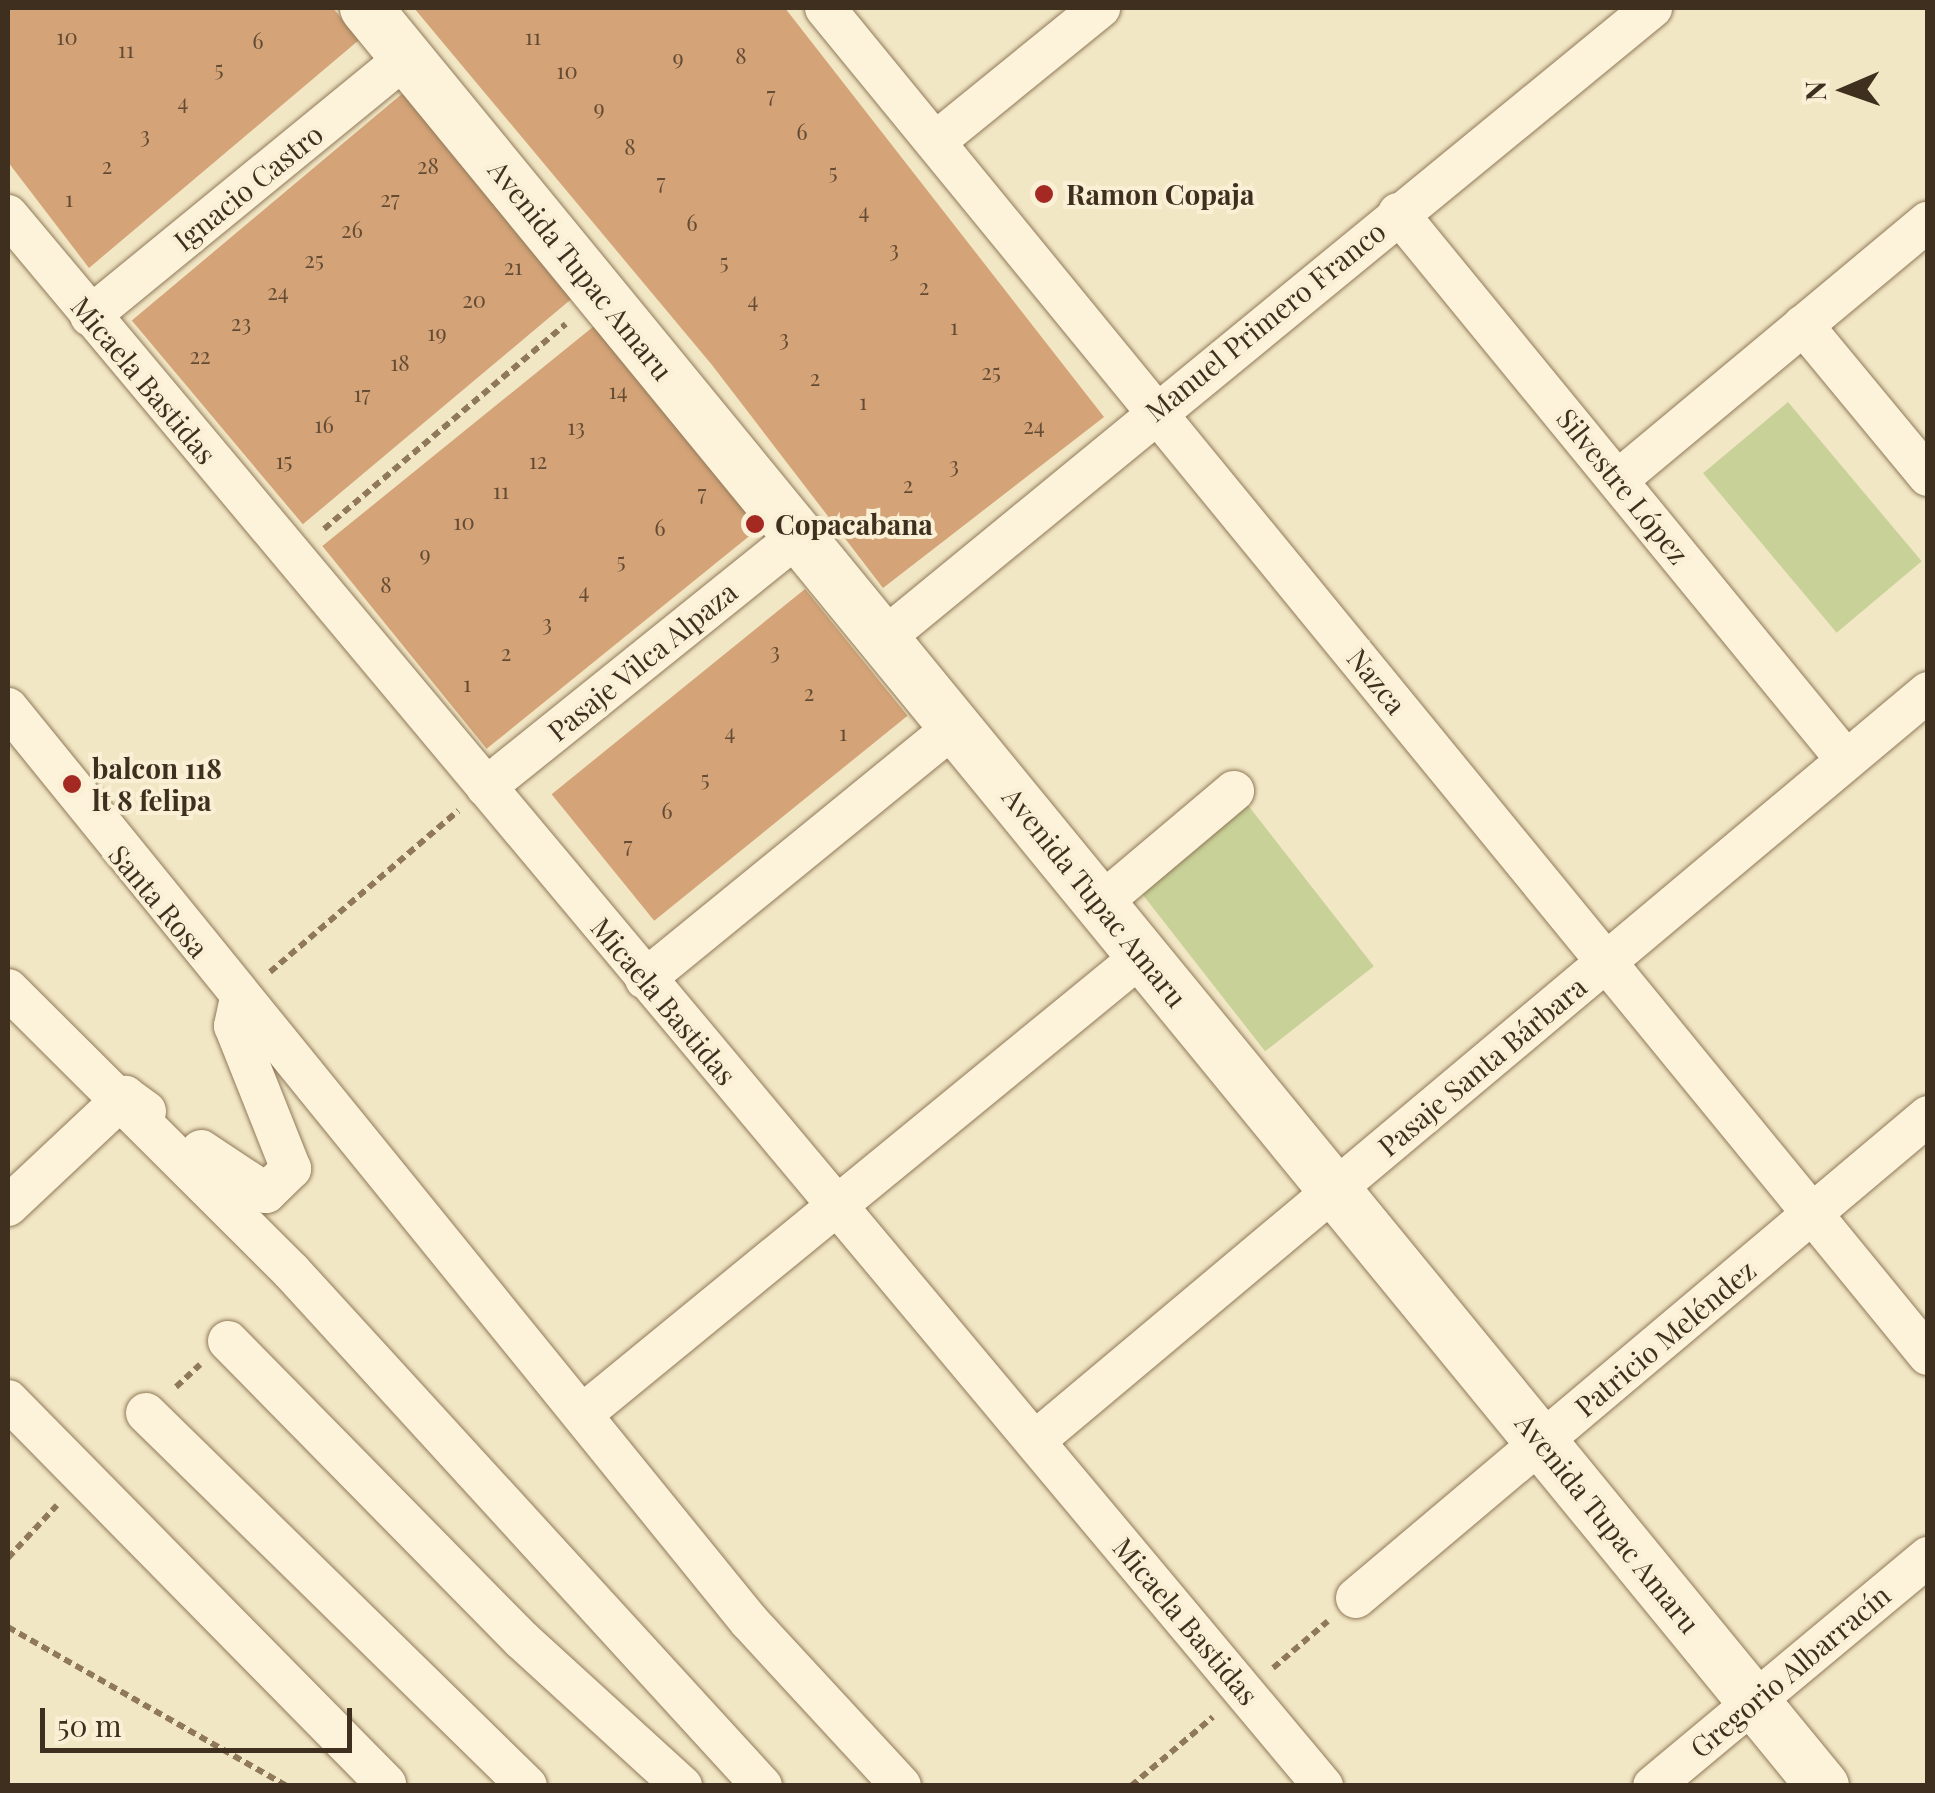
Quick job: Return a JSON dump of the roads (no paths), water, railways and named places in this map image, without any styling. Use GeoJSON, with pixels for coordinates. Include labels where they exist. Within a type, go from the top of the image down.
{"type":"FeatureCollection","features":[{"type":"Feature","properties":{"kind":"street","name":"Avenida Tupac Amaru"},"geometry":{"type":"LineString","coordinates":[[366,8],[1823,1786]]}},
{"type":"Feature","properties":{"kind":"street","name":"Nazca"},"geometry":{"type":"LineString","coordinates":[[826,8],[1928,1355]]}},
{"type":"Feature","properties":{"kind":"street"},"geometry":{"type":"LineString","coordinates":[[935,142],[1100,8]]}},
{"type":"Feature","properties":{"kind":"street","name":"Manuel Primero Franco"},"geometry":{"type":"LineString","coordinates":[[883,639],[1156,409],[1652,8]]}},
{"type":"Feature","properties":{"kind":"street","name":"Ignacio Castro"},"geometry":{"type":"LineString","coordinates":[[90,316],[407,57]]}},
{"type":"Feature","properties":{"kind":"street","name":"Silvestre López"},"geometry":{"type":"LineString","coordinates":[[1398,213],[1846,760]]}},
{"type":"Feature","properties":{"kind":"street","name":"Micaela Bastidas"},"geometry":{"type":"LineString","coordinates":[[8,215],[1323,1786]]}},
{"type":"Feature","properties":{"kind":"street"},"geometry":{"type":"LineString","coordinates":[[1619,479],[1928,222]]}},
{"type":"Feature","properties":{"kind":"street"},"geometry":{"type":"LineString","coordinates":[[1803,325],[1928,476]]}},
{"type":"Feature","properties":{"kind":"street","name":"Pasaje Vilca Alpaza"},"geometry":{"type":"LineString","coordinates":[[486,787],[798,535]]}},
{"type":"Feature","properties":{"kind":"street","name":"Pasaje Santa Bárbara"},"geometry":{"type":"LineString","coordinates":[[1036,1440],[1928,692]]}},
{"type":"Feature","properties":{"kind":"street","name":"Santa Rosa"},"geometry":{"type":"LineString","coordinates":[[8,708],[240,998],[585,1412],[749,1621],[901,1786]]}},
{"type":"Feature","properties":{"kind":"street"},"geometry":{"type":"LineString","coordinates":[[645,980],[955,726]]}},
{"type":"Feature","properties":{"kind":"street"},"geometry":{"type":"LineString","coordinates":[[1100,903],[1234,791]]}},
{"type":"Feature","properties":{"kind":"street"},"geometry":{"type":"LineString","coordinates":[[585,1412],[1142,956]]}},
{"type":"Feature","properties":{"kind":"street"},"geometry":{"type":"LineString","coordinates":[[8,989],[125,1096],[762,1786]]}},
{"type":"Feature","properties":{"kind":"street"},"geometry":{"type":"LineString","coordinates":[[125,1096],[244,1181],[280,1188],[292,1169],[234,1026],[240,998]]}},
{"type":"Feature","properties":{"kind":"street"},"geometry":{"type":"LineString","coordinates":[[8,1206],[125,1096]]}},
{"type":"Feature","properties":{"kind":"street","name":"Patricio Meléndez"},"geometry":{"type":"LineString","coordinates":[[1356,1598],[1928,1116]]}},
{"type":"Feature","properties":{"kind":"street"},"geometry":{"type":"LineString","coordinates":[[228,1341],[522,1640],[682,1786]]}},
{"type":"Feature","properties":{"kind":"street"},"geometry":{"type":"LineString","coordinates":[[8,1400],[386,1784]]}},
{"type":"Feature","properties":{"kind":"street"},"geometry":{"type":"LineString","coordinates":[[146,1412],[527,1786]]}},
{"type":"Feature","properties":{"kind":"street","name":"Gregorio Albarracín"},"geometry":{"type":"LineString","coordinates":[[1653,1786],[1928,1556]]}},
{"type":"Feature","properties":{"kind":"place","name":"Ramon Copaja"},"geometry":{"type":"Point","coordinates":[1044,194]}},
{"type":"Feature","properties":{"kind":"place","name":"Copacabana"},"geometry":{"type":"Point","coordinates":[755,524]}},
{"type":"Feature","properties":{"kind":"place","name":"balcon 118 lt 8 felipa"},"geometry":{"type":"Point","coordinates":[72,784]}}]}
